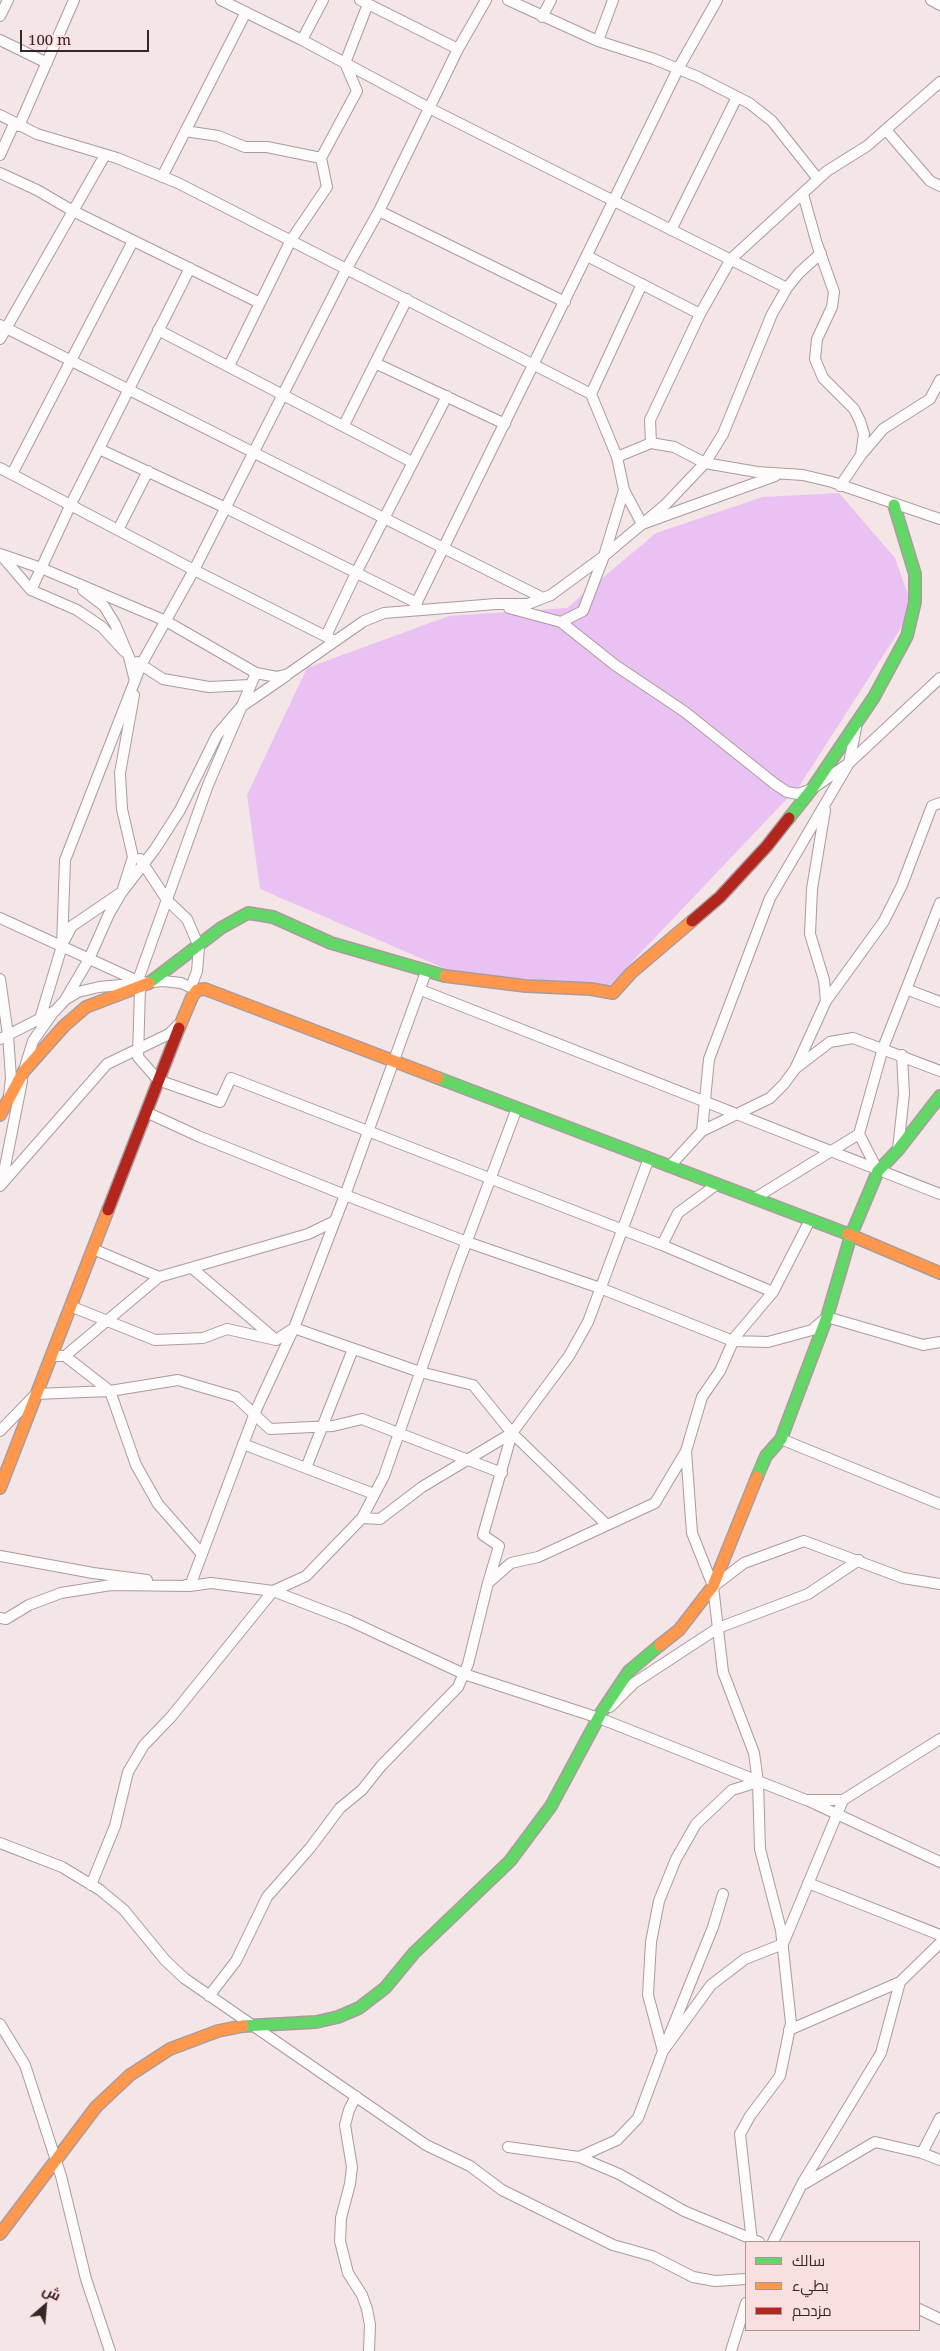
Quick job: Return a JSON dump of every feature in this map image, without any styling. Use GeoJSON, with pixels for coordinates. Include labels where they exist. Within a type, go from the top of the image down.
{"type":"FeatureCollection","features":[{"type":"Feature","properties":{"kind":"street"},"geometry":{"type":"LineString","coordinates":[[0,16],[8,0]]}},
{"type":"Feature","properties":{"kind":"street"},"geometry":{"type":"LineString","coordinates":[[0,155],[47,63],[74,0]]}},
{"type":"Feature","properties":{"kind":"street"},"geometry":{"type":"LineString","coordinates":[[221,0],[302,40],[429,108],[787,288]]}},
{"type":"Feature","properties":{"kind":"street"},"geometry":{"type":"LineString","coordinates":[[302,40],[322,0]]}},
{"type":"Feature","properties":{"kind":"street"},"geometry":{"type":"LineString","coordinates":[[62,946],[65,860],[141,665],[194,570],[347,268],[379,210],[458,49],[486,0]]}},
{"type":"Feature","properties":{"kind":"street"},"geometry":{"type":"LineString","coordinates":[[508,0],[598,42],[678,69],[737,97],[772,121],[818,179]]}},
{"type":"Feature","properties":{"kind":"street"},"geometry":{"type":"LineString","coordinates":[[542,17],[551,0]]}},
{"type":"Feature","properties":{"kind":"street"},"geometry":{"type":"LineString","coordinates":[[598,42],[613,0]]}},
{"type":"Feature","properties":{"kind":"street"},"geometry":{"type":"LineString","coordinates":[[415,607],[678,69],[717,0]]}},
{"type":"Feature","properties":{"kind":"street"},"geometry":{"type":"LineString","coordinates":[[931,0],[940,5]]}},
{"type":"Feature","properties":{"kind":"street"},"geometry":{"type":"LineString","coordinates":[[229,366],[291,240],[327,187],[321,158],[357,91],[345,63],[364,2],[458,49]]}},
{"type":"Feature","properties":{"kind":"street"},"geometry":{"type":"LineString","coordinates":[[162,177],[246,12]]}},
{"type":"Feature","properties":{"kind":"street"},"geometry":{"type":"LineString","coordinates":[[0,40],[47,63]]}},
{"type":"Feature","properties":{"kind":"street"},"geometry":{"type":"LineString","coordinates":[[651,443],[650,420],[700,314],[731,259],[827,171],[867,146],[940,82]]}},
{"type":"Feature","properties":{"kind":"street"},"geometry":{"type":"LineString","coordinates":[[671,230],[737,97]]}},
{"type":"Feature","properties":{"kind":"street"},"geometry":{"type":"LineString","coordinates":[[0,115],[16,125],[65,144],[105,155],[162,177],[407,298],[591,394],[618,457],[624,490],[642,524]]}},
{"type":"Feature","properties":{"kind":"street"},"geometry":{"type":"LineString","coordinates":[[886,130],[930,181],[940,186]]}},
{"type":"Feature","properties":{"kind":"street"},"geometry":{"type":"LineString","coordinates":[[185,132],[218,136],[246,147],[267,147],[321,158]]}},
{"type":"Feature","properties":{"kind":"street"},"geometry":{"type":"LineString","coordinates":[[0,340],[3,327],[73,212],[105,155]]}},
{"type":"Feature","properties":{"kind":"street"},"geometry":{"type":"LineString","coordinates":[[0,173],[37,190],[73,212],[260,303]]}},
{"type":"Feature","properties":{"kind":"street"},"geometry":{"type":"LineString","coordinates":[[803,194],[821,253],[834,286],[832,307],[817,339],[815,359],[823,378],[854,409],[860,421],[864,441],[861,455]]}},
{"type":"Feature","properties":{"kind":"street"},"geometry":{"type":"LineString","coordinates":[[379,210],[565,302]]}},
{"type":"Feature","properties":{"kind":"street"},"geometry":{"type":"LineString","coordinates":[[12,474],[133,241]]}},
{"type":"Feature","properties":{"kind":"street"},"geometry":{"type":"LineString","coordinates":[[65,1000],[89,959],[109,914],[122,892],[143,865],[180,810],[217,735],[241,707],[288,674],[330,638],[364,621],[384,613],[415,607],[528,604],[551,596],[604,556],[666,504],[706,463],[723,434],[757,349],[787,288],[799,273],[821,253]]}},
{"type":"Feature","properties":{"kind":"street"},"geometry":{"type":"LineString","coordinates":[[587,256],[700,314]]}},
{"type":"Feature","properties":{"kind":"street"},"geometry":{"type":"LineString","coordinates":[[31,590],[71,504],[190,268]]}},
{"type":"Feature","properties":{"kind":"street"},"geometry":{"type":"LineString","coordinates":[[591,394],[642,284]]}},
{"type":"Feature","properties":{"kind":"street"},"geometry":{"type":"LineString","coordinates":[[344,425],[407,298]]}},
{"type":"Feature","properties":{"kind":"street"},"geometry":{"type":"LineString","coordinates":[[3,327],[543,598]]}},
{"type":"Feature","properties":{"kind":"street"},"geometry":{"type":"LineString","coordinates":[[158,330],[412,462]]}},
{"type":"Feature","properties":{"kind":"street"},"geometry":{"type":"LineString","coordinates":[[375,363],[506,424]]}},
{"type":"Feature","properties":{"kind":"street"},"geometry":{"type":"LineString","coordinates":[[840,486],[861,455],[883,429],[930,399],[940,380]]}},
{"type":"Feature","properties":{"kind":"street"},"geometry":{"type":"LineString","coordinates":[[330,638],[356,573],[446,396]]}},
{"type":"Feature","properties":{"kind":"street"},"geometry":{"type":"LineString","coordinates":[[618,457],[651,443],[674,447],[706,463],[756,472],[803,475],[940,519]]}},
{"type":"Feature","properties":{"kind":"street"},"geometry":{"type":"LineString","coordinates":[[99,448],[226,508],[356,573],[415,607]]}},
{"type":"Feature","properties":{"kind":"street"},"geometry":{"type":"LineString","coordinates":[[0,468],[194,570],[330,638]]}},
{"type":"Feature","properties":{"kind":"street"},"geometry":{"type":"LineString","coordinates":[[118,530],[148,471]]}},
{"type":"Feature","properties":{"kind":"street"},"geometry":{"type":"LineString","coordinates":[[642,524],[781,474]]}},
{"type":"Feature","properties":{"kind":"street"},"geometry":{"type":"LineString","coordinates":[[561,622],[583,611],[604,556],[624,490]]}},
{"type":"Feature","properties":{"kind":"street"},"geometry":{"type":"LineString","coordinates":[[153,982],[221,928],[248,913],[274,917],[331,943],[451,978],[591,989],[613,993],[631,973],[720,897],[766,846],[812,789],[856,725],[907,636],[915,602],[915,574],[894,505]]}},
{"type":"Feature","properties":{"kind":"street"},"geometry":{"type":"LineString","coordinates":[[1,554],[42,568],[166,621],[256,673],[276,677],[288,674]]}},
{"type":"Feature","properties":{"kind":"street"},"geometry":{"type":"LineString","coordinates":[[1,554],[31,590],[77,610],[102,628],[130,657],[163,679],[209,687],[250,685]]}},
{"type":"Feature","properties":{"kind":"street"},"geometry":{"type":"LineString","coordinates":[[0,1488],[192,997],[199,947],[187,919],[167,900],[143,865],[130,838],[122,810],[120,773],[132,709],[135,681],[130,657],[115,624],[104,606],[70,580]]}},
{"type":"Feature","properties":{"kind":"street"},"geometry":{"type":"LineString","coordinates":[[496,604],[561,622],[616,664],[686,712],[775,784],[787,792],[798,794],[812,789],[849,763],[940,678]]}},
{"type":"Feature","properties":{"kind":"street"},"geometry":{"type":"LineString","coordinates":[[256,673],[208,785],[138,986],[138,1057],[158,1080],[220,1102],[232,1078],[490,1180],[662,1245],[773,1292]]}},
{"type":"Feature","properties":{"kind":"street"},"geometry":{"type":"LineString","coordinates":[[702,1131],[709,1059],[770,898],[849,763],[856,725]]}},
{"type":"Feature","properties":{"kind":"street"},"geometry":{"type":"LineString","coordinates":[[670,1166],[702,1131],[770,1098],[784,1084],[795,1068],[826,1001],[884,921],[902,885],[932,806],[940,803]]}},
{"type":"Feature","properties":{"kind":"street"},"geometry":{"type":"LineString","coordinates":[[826,804],[812,889],[810,934],[824,980],[826,1001]]}},
{"type":"Feature","properties":{"kind":"street"},"geometry":{"type":"LineString","coordinates":[[40,1019],[62,946],[72,926],[122,892],[132,857],[130,838]]}},
{"type":"Feature","properties":{"kind":"street"},"geometry":{"type":"LineString","coordinates":[[755,1198],[858,1134],[883,1048],[940,903]]}},
{"type":"Feature","properties":{"kind":"street"},"geometry":{"type":"LineString","coordinates":[[0,918],[131,978],[138,986]]}},
{"type":"Feature","properties":{"kind":"street"},"geometry":{"type":"LineString","coordinates":[[190,1586],[254,1414],[294,1328],[345,1195],[426,972]]}},
{"type":"Feature","properties":{"kind":"street"},"geometry":{"type":"LineString","coordinates":[[0,979],[4,1037],[11,1078],[9,1099]]}},
{"type":"Feature","properties":{"kind":"street"},"geometry":{"type":"LineString","coordinates":[[0,1115],[24,1071],[64,1026],[86,1008],[98,1001],[153,982],[182,983],[194,989],[205,988],[716,1185],[755,1198],[851,1235],[940,1273]]}},
{"type":"Feature","properties":{"kind":"street"},"geometry":{"type":"LineString","coordinates":[[1,1187],[24,1071],[33,1042],[54,1011],[65,1000],[78,992],[99,987],[138,986]]}},
{"type":"Feature","properties":{"kind":"street"},"geometry":{"type":"LineString","coordinates":[[906,989],[940,1002]]}},
{"type":"Feature","properties":{"kind":"street"},"geometry":{"type":"LineString","coordinates":[[421,990],[940,1194]]}},
{"type":"Feature","properties":{"kind":"street"},"geometry":{"type":"LineString","coordinates":[[4,1037],[54,1011]]}},
{"type":"Feature","properties":{"kind":"street"},"geometry":{"type":"LineString","coordinates":[[1,1187],[107,1064],[169,1034],[181,1022]]}},
{"type":"Feature","properties":{"kind":"street"},"geometry":{"type":"LineString","coordinates":[[795,1068],[830,1042],[853,1038],[940,1071]]}},
{"type":"Feature","properties":{"kind":"street"},"geometry":{"type":"LineString","coordinates":[[898,1150],[904,1094],[902,1055]]}},
{"type":"Feature","properties":{"kind":"street"},"geometry":{"type":"LineString","coordinates":[[0,2234],[54,2160],[96,2107],[118,2085],[143,2066],[186,2042],[218,2031],[251,2024],[327,2020],[359,2008],[381,1992],[414,1953],[510,1861],[551,1806],[599,1718],[629,1671],[679,1630],[713,1586],[766,1456],[781,1439],[827,1317],[851,1235],[878,1171],[898,1150],[940,1096]]}},
{"type":"Feature","properties":{"kind":"street"},"geometry":{"type":"LineString","coordinates":[[90,1885],[115,1826],[128,1772],[144,1745],[171,1718],[273,1591],[306,1576],[362,1518],[384,1476],[517,1108]]}},
{"type":"Feature","properties":{"kind":"street"},"geometry":{"type":"LineString","coordinates":[[146,1112],[198,1136],[345,1195],[467,1242],[600,1288],[733,1341],[768,1342],[812,1330],[827,1317]]}},
{"type":"Feature","properties":{"kind":"street"},"geometry":{"type":"LineString","coordinates":[[858,1134],[878,1171]]}},
{"type":"Feature","properties":{"kind":"street"},"geometry":{"type":"LineString","coordinates":[[209,1996],[236,1961],[266,1897],[310,1848],[340,1808],[362,1790],[380,1766],[458,1687],[464,1674],[499,1546],[483,1535],[512,1433],[569,1356],[588,1322],[649,1158]]}},
{"type":"Feature","properties":{"kind":"street"},"geometry":{"type":"LineString","coordinates":[[662,1245],[678,1212],[716,1185]]}},
{"type":"Feature","properties":{"kind":"street"},"geometry":{"type":"LineString","coordinates":[[488,1583],[511,1563],[538,1557],[655,1503],[686,1451],[702,1397],[720,1371],[733,1341],[773,1292],[810,1220]]}},
{"type":"Feature","properties":{"kind":"street"},"geometry":{"type":"LineString","coordinates":[[65,1356],[158,1277],[308,1234],[335,1221]]}},
{"type":"Feature","properties":{"kind":"street"},"geometry":{"type":"LineString","coordinates":[[93,1248],[158,1277]]}},
{"type":"Feature","properties":{"kind":"street"},"geometry":{"type":"LineString","coordinates":[[192,1268],[276,1340]]}},
{"type":"Feature","properties":{"kind":"street"},"geometry":{"type":"LineString","coordinates":[[70,1306],[155,1340],[203,1338],[227,1330],[276,1340],[294,1328]]}},
{"type":"Feature","properties":{"kind":"street"},"geometry":{"type":"LineString","coordinates":[[827,1317],[923,1345],[940,1342]]}},
{"type":"Feature","properties":{"kind":"street"},"geometry":{"type":"LineString","coordinates":[[294,1328],[420,1372],[473,1385],[512,1433],[607,1525]]}},
{"type":"Feature","properties":{"kind":"street"},"geometry":{"type":"LineString","coordinates":[[306,1468],[353,1349]]}},
{"type":"Feature","properties":{"kind":"street"},"geometry":{"type":"LineString","coordinates":[[51,1356],[65,1356],[110,1391],[136,1465],[158,1504],[202,1553]]}},
{"type":"Feature","properties":{"kind":"street"},"geometry":{"type":"LineString","coordinates":[[0,1432],[36,1394],[110,1391],[178,1380],[236,1397],[270,1429],[333,1426],[362,1419],[502,1473]]}},
{"type":"Feature","properties":{"kind":"street"},"geometry":{"type":"LineString","coordinates":[[362,1518],[380,1519],[422,1487],[512,1433]]}},
{"type":"Feature","properties":{"kind":"street"},"geometry":{"type":"LineString","coordinates":[[781,1439],[940,1504]]}},
{"type":"Feature","properties":{"kind":"street"},"geometry":{"type":"LineString","coordinates":[[243,1444],[374,1494]]}},
{"type":"Feature","properties":{"kind":"street"},"geometry":{"type":"LineString","coordinates":[[686,1451],[692,1533],[713,1586],[723,1672],[754,1753],[758,1782],[760,1849],[781,1930],[791,2023],[780,2076],[750,2116],[740,2134],[754,2241]]}},
{"type":"Feature","properties":{"kind":"street"},"geometry":{"type":"LineString","coordinates":[[713,1586],[744,1563],[804,1541],[903,1578],[940,1584]]}},
{"type":"Feature","properties":{"kind":"street"},"geometry":{"type":"LineString","coordinates":[[0,1556],[94,1573],[190,1586]]}},
{"type":"Feature","properties":{"kind":"street"},"geometry":{"type":"LineString","coordinates":[[599,1718],[634,1684],[718,1628],[808,1594],[859,1560]]}},
{"type":"Feature","properties":{"kind":"street"},"geometry":{"type":"LineString","coordinates":[[0,1618],[6,1619],[29,1605],[61,1593],[110,1586],[190,1586],[211,1583],[273,1591],[348,1620],[464,1674],[599,1718],[806,1800],[940,1862]]}},
{"type":"Feature","properties":{"kind":"street"},"geometry":{"type":"LineString","coordinates":[[806,1800],[843,1800],[940,1739]]}},
{"type":"Feature","properties":{"kind":"street"},"geometry":{"type":"LineString","coordinates":[[663,2051],[648,1995],[651,1942],[659,1902],[676,1859],[696,1824],[732,1790],[758,1782]]}},
{"type":"Feature","properties":{"kind":"street"},"geometry":{"type":"LineString","coordinates":[[663,2051],[711,1985],[746,1959],[783,1944],[843,1800]]}},
{"type":"Feature","properties":{"kind":"street"},"geometry":{"type":"LineString","coordinates":[[0,1843],[62,1867],[90,1885],[124,1910],[174,1969],[209,1996],[426,2145],[470,2166],[506,2193],[613,2245],[652,2256],[693,2277],[715,2281],[745,2279]]}},
{"type":"Feature","properties":{"kind":"street"},"geometry":{"type":"LineString","coordinates":[[808,1883],[940,1935]]}},
{"type":"Feature","properties":{"kind":"street"},"geometry":{"type":"LineString","coordinates":[[579,2157],[617,2140],[638,2118],[723,1894]]}},
{"type":"Feature","properties":{"kind":"street"},"geometry":{"type":"LineString","coordinates":[[789,2030],[900,1982],[940,1943]]}},
{"type":"Feature","properties":{"kind":"street"},"geometry":{"type":"LineString","coordinates":[[774,2241],[802,2185],[881,2053],[900,1982]]}},
{"type":"Feature","properties":{"kind":"street"},"geometry":{"type":"LineString","coordinates":[[0,2024],[25,2065],[60,2176],[86,2279],[110,2351]]}},
{"type":"Feature","properties":{"kind":"street"},"geometry":{"type":"LineString","coordinates":[[356,2096],[348,2110],[346,2125],[352,2167],[350,2184],[340,2218],[340,2241],[346,2268],[367,2309],[370,2325],[369,2351]]}},
{"type":"Feature","properties":{"kind":"street"},"geometry":{"type":"LineString","coordinates":[[922,2153],[940,2118]]}},
{"type":"Feature","properties":{"kind":"street"},"geometry":{"type":"LineString","coordinates":[[802,2185],[875,2142],[922,2153],[940,2160]]}},
{"type":"Feature","properties":{"kind":"street"},"geometry":{"type":"LineString","coordinates":[[508,2147],[579,2157],[619,2174],[684,2210],[754,2241]]}},
{"type":"Feature","properties":{"kind":"street"},"geometry":{"type":"LineString","coordinates":[[731,2351],[745,2306]]}},
{"type":"Feature","properties":{"kind":"street"},"geometry":{"type":"LineString","coordinates":[[920,2310],[940,2319]]}},
{"type":"Feature","properties":{"kind":"shaded area"},"geometry":{"type":"Polygon","coordinates":[[[839,493],[895,558],[913,609],[800,785],[609,986],[453,972],[260,889],[247,795],[307,668],[449,616],[567,608],[656,533],[763,497],[839,493]]]}},
{"type":"Feature","properties":{"kind":"traffic: fast"},"geometry":{"type":"LineString","coordinates":[[789,818],[812,789],[874,697],[907,636],[915,602],[915,574],[894,505]]}},
{"type":"Feature","properties":{"kind":"traffic: fast"},"geometry":{"type":"LineString","coordinates":[[149,983],[221,928],[248,913],[273,917],[331,943],[445,976]]}},
{"type":"Feature","properties":{"kind":"traffic: fast"},"geometry":{"type":"LineString","coordinates":[[438,1078],[848,1234]]}},
{"type":"Feature","properties":{"kind":"traffic: fast"},"geometry":{"type":"LineString","coordinates":[[757,1477],[766,1456],[781,1439],[827,1317],[851,1235],[878,1171],[898,1150],[940,1096]]}},
{"type":"Feature","properties":{"kind":"traffic: fast"},"geometry":{"type":"LineString","coordinates":[[243,2026],[316,2022],[338,2017],[359,2008],[385,1988],[414,1953],[510,1861],[551,1806],[601,1713],[629,1671],[660,1645]]}},
{"type":"Feature","properties":{"kind":"traffic: slow"},"geometry":{"type":"LineString","coordinates":[[445,976],[526,986],[591,989],[613,993],[631,973],[692,921]]}},
{"type":"Feature","properties":{"kind":"traffic: slow"},"geometry":{"type":"LineString","coordinates":[[0,1115],[24,1071],[64,1026],[86,1007],[149,983]]}},
{"type":"Feature","properties":{"kind":"traffic: slow"},"geometry":{"type":"LineString","coordinates":[[179,1028],[192,997],[197,990],[205,989],[438,1078]]}},
{"type":"Feature","properties":{"kind":"traffic: slow"},"geometry":{"type":"LineString","coordinates":[[0,1488],[108,1210]]}},
{"type":"Feature","properties":{"kind":"traffic: slow"},"geometry":{"type":"LineString","coordinates":[[848,1234],[940,1273]]}},
{"type":"Feature","properties":{"kind":"traffic: slow"},"geometry":{"type":"LineString","coordinates":[[660,1645],[679,1630],[713,1586],[757,1477]]}},
{"type":"Feature","properties":{"kind":"traffic: slow"},"geometry":{"type":"LineString","coordinates":[[0,2234],[96,2107],[130,2075],[170,2049],[218,2031],[243,2026]]}},
{"type":"Feature","properties":{"kind":"traffic: jam"},"geometry":{"type":"LineString","coordinates":[[692,921],[720,897],[767,846],[789,818]]}},
{"type":"Feature","properties":{"kind":"traffic: jam"},"geometry":{"type":"LineString","coordinates":[[108,1210],[179,1028]]}}]}
